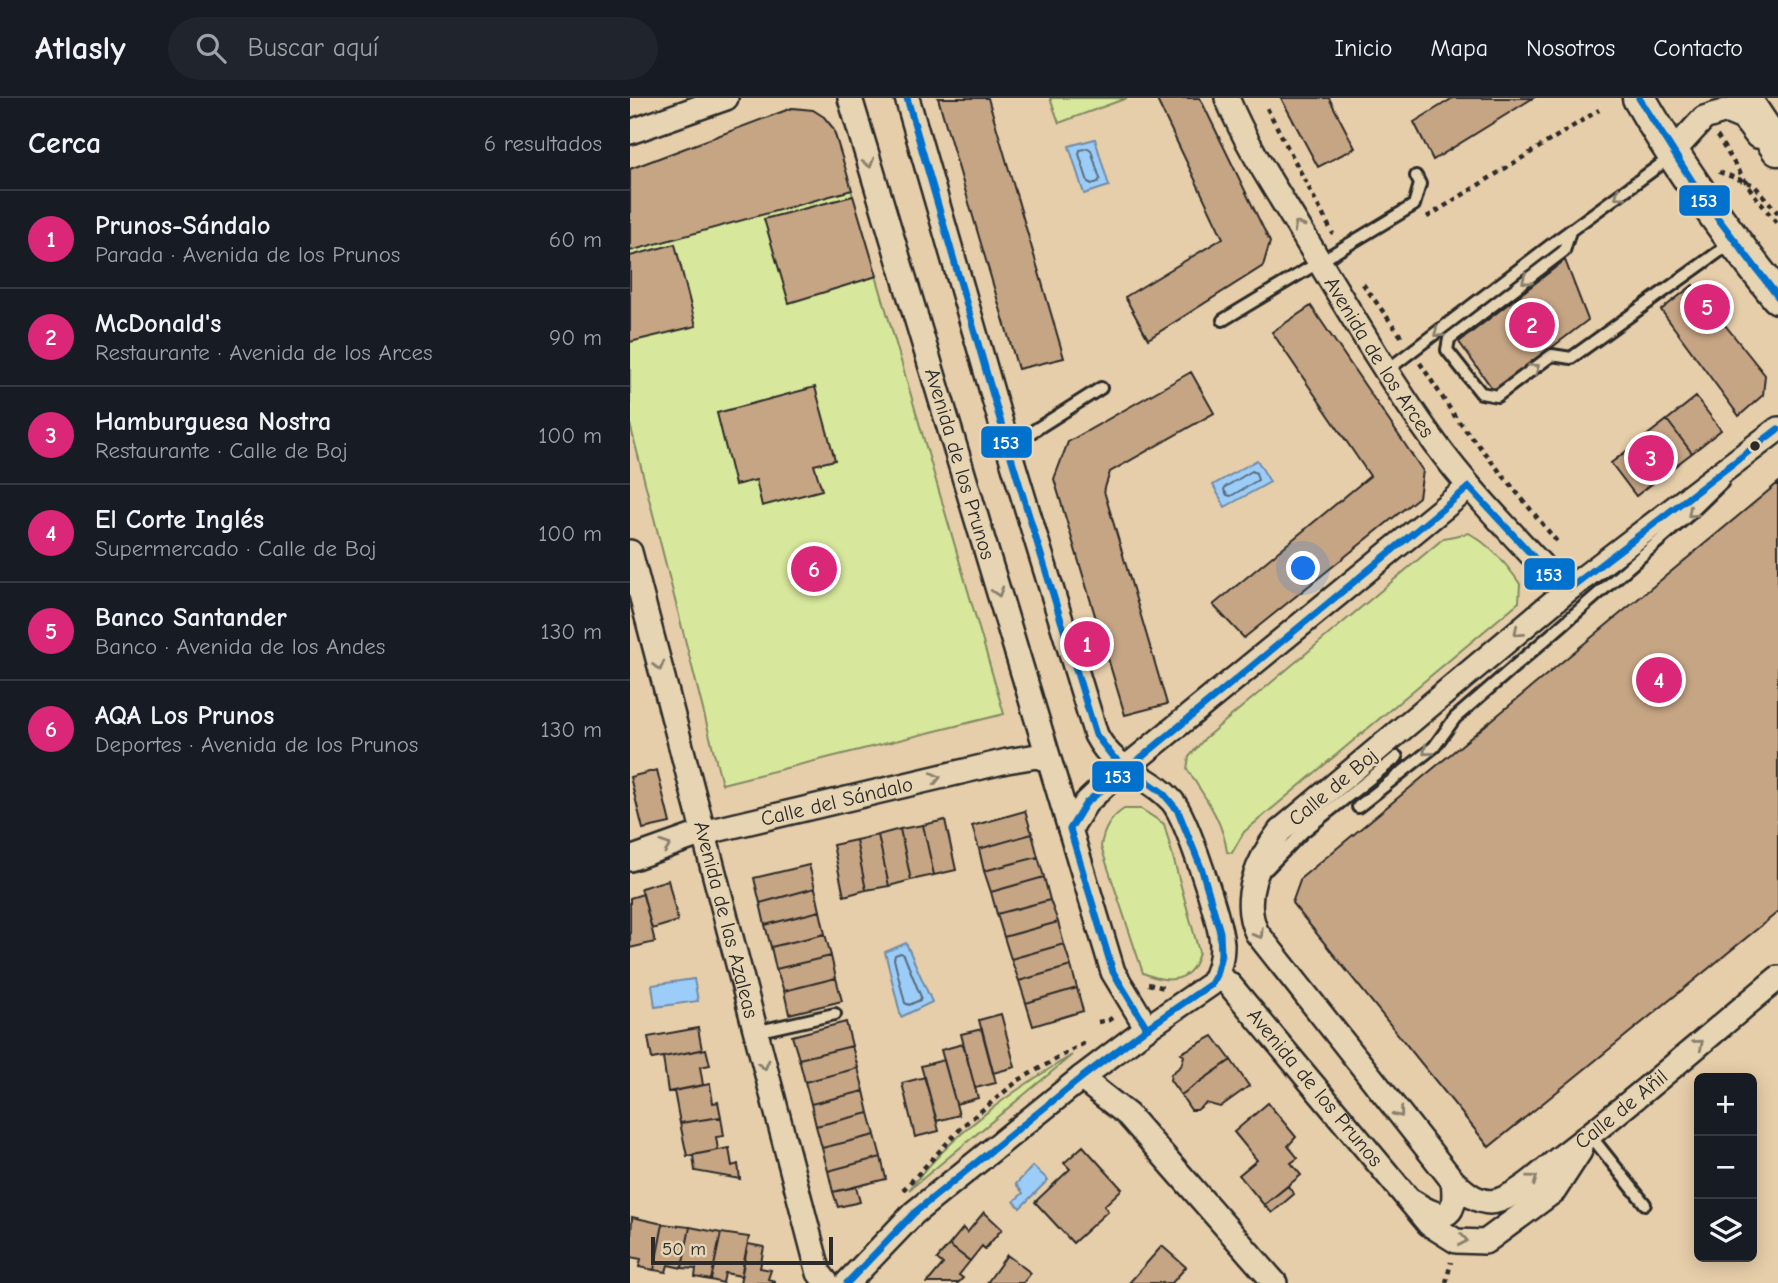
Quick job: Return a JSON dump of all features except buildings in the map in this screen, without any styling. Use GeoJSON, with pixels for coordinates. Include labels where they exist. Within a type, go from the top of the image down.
{"type":"FeatureCollection","features":[{"type":"Feature","properties":{"kind":"main road"},"geometry":{"type":"LineString","coordinates":[[1639,98],[1672,153],[1736,246],[1778,297]]}},
{"type":"Feature","properties":{"kind":"main road"},"geometry":{"type":"LineString","coordinates":[[1744,98],[1778,149]]}},
{"type":"Feature","properties":{"kind":"street"},"geometry":{"type":"LineString","coordinates":[[630,132],[726,98]]}},
{"type":"Feature","properties":{"kind":"street","name":"Avenida de los Prunos"},"geometry":{"type":"LineString","coordinates":[[850,98],[1113,972],[1147,1028]]}},
{"type":"Feature","properties":{"kind":"street"},"geometry":{"type":"LineString","coordinates":[[847,1283],[914,1213],[1081,1078],[1210,985],[1217,976],[1221,957],[1219,932],[1191,837],[1180,810],[1157,787],[1125,770],[1102,746],[1096,735],[1008,447],[907,98]]}},
{"type":"Feature","properties":{"kind":"street","name":"Avenida de los Arces"},"geometry":{"type":"LineString","coordinates":[[1227,98],[1239,128],[1386,372],[1435,443],[1469,487],[1553,578],[1570,588]]}},
{"type":"Feature","properties":{"kind":"street"},"geometry":{"type":"LineString","coordinates":[[1672,153],[1704,118],[1726,111],[1735,113],[1752,127],[1778,163]]}},
{"type":"Feature","properties":{"kind":"street","name":"Calle de Boj"},"geometry":{"type":"LineString","coordinates":[[1453,1181],[1257,933],[1251,921],[1250,902],[1262,858],[1280,831],[1570,588],[1778,429]]}},
{"type":"Feature","properties":{"kind":"street"},"geometry":{"type":"LineString","coordinates":[[1070,829],[1086,803],[1469,487]]}},
{"type":"Feature","properties":{"kind":"street","name":"Avenida de las Azaleas"},"geometry":{"type":"LineString","coordinates":[[630,552],[819,1273],[827,1283]]}},
{"type":"Feature","properties":{"kind":"street","name":"Calle del Sándalo"},"geometry":{"type":"LineString","coordinates":[[630,859],[703,833],[1007,761],[1037,756],[1048,760]]}},
{"type":"Feature","properties":{"kind":"street","name":"Avenida de los Prunos"},"geometry":{"type":"LineString","coordinates":[[1217,976],[1229,984],[1429,1224],[1456,1241],[1485,1242],[1553,1191],[1590,1135]]}},
{"type":"Feature","properties":{"kind":"street","name":"Calle de Añil"},"geometry":{"type":"LineString","coordinates":[[1453,1181],[1470,1197],[1498,1201],[1522,1187],[1590,1135],[1778,978]]}},
{"type":"Feature","properties":{"kind":"street"},"geometry":{"type":"LineString","coordinates":[[1081,1078],[1128,1115],[1275,1283]]}},
{"type":"Feature","properties":{"kind":"street"},"geometry":{"type":"LineString","coordinates":[[1411,1201],[1432,1213],[1444,1214],[1451,1211],[1455,1202],[1453,1181]]}},
{"type":"Feature","properties":{"kind":"lane"},"geometry":{"type":"LineString","coordinates":[[1386,372],[1664,162],[1672,153]]}},
{"type":"Feature","properties":{"kind":"lane"},"geometry":{"type":"LineString","coordinates":[[1223,320],[1414,205],[1420,184],[1416,176]]}},
{"type":"Feature","properties":{"kind":"lane"},"geometry":{"type":"LineString","coordinates":[[1570,231],[1564,251],[1448,339],[1447,349],[1481,393],[1497,396],[1552,355],[1571,358],[1720,251],[1736,246]]}},
{"type":"Feature","properties":{"kind":"lane"},"geometry":{"type":"LineString","coordinates":[[1008,447],[1101,388]]}},
{"type":"Feature","properties":{"kind":"lane"},"geometry":{"type":"LineString","coordinates":[[1358,807],[1434,747],[1455,719],[1698,507],[1756,446]]}},
{"type":"Feature","properties":{"kind":"lane"},"geometry":{"type":"LineString","coordinates":[[1250,902],[1268,867],[1282,852],[1397,757]]}},
{"type":"Feature","properties":{"kind":"lane"},"geometry":{"type":"LineString","coordinates":[[755,1032],[835,1014]]}},
{"type":"Feature","properties":{"kind":"lane"},"geometry":{"type":"LineString","coordinates":[[1590,1135],[1645,1204]]}},
{"type":"Feature","properties":{"kind":"path"},"geometry":{"type":"LineString","coordinates":[[1266,108],[1341,250]]}},
{"type":"Feature","properties":{"kind":"path"},"geometry":{"type":"LineString","coordinates":[[1704,118],[1778,225]]}},
{"type":"Feature","properties":{"kind":"path"},"geometry":{"type":"LineString","coordinates":[[1714,171],[1754,185],[1778,213]]}},
{"type":"Feature","properties":{"kind":"path"},"geometry":{"type":"LineString","coordinates":[[1143,979],[1163,988],[1172,986]]}},
{"type":"Feature","properties":{"kind":"path"},"geometry":{"type":"LineString","coordinates":[[1098,1022],[1109,1020],[1149,983]]}},
{"type":"Feature","properties":{"kind":"path"},"geometry":{"type":"LineString","coordinates":[[895,1199],[965,1124],[1019,1080],[1092,1039]]}},
{"type":"Feature","properties":{"kind":"green space"},"geometry":{"type":"Polygon","coordinates":[[[1050,98],[1127,98],[1059,123],[1050,98]]]}},
{"type":"Feature","properties":{"kind":"green space"},"geometry":{"type":"Polygon","coordinates":[[[792,108],[815,113],[833,128],[1004,714],[722,784],[630,424],[630,169],[792,108]]]}},
{"type":"Feature","properties":{"kind":"green space"},"geometry":{"type":"Polygon","coordinates":[[[1469,533],[1491,549],[1515,576],[1520,584],[1519,602],[1244,832],[1232,853],[1227,852],[1217,819],[1187,769],[1189,757],[1205,738],[1444,538],[1469,533]]]}},
{"type":"Feature","properties":{"kind":"green space"},"geometry":{"type":"Polygon","coordinates":[[[1124,809],[1141,809],[1164,824],[1199,952],[1191,970],[1178,978],[1162,979],[1143,973],[1101,847],[1108,825],[1124,809]]]}},
{"type":"Feature","properties":{"kind":"green space"},"geometry":{"type":"Polygon","coordinates":[[[1072,1055],[909,1190],[944,1150],[984,1115],[1027,1083],[1072,1055]]]}},
{"type":"Feature","properties":{"kind":"water"},"geometry":{"type":"Polygon","coordinates":[[[1095,139],[1109,186],[1084,194],[1069,146],[1095,139]]]}},
{"type":"Feature","properties":{"kind":"water"},"geometry":{"type":"Polygon","coordinates":[[[1257,460],[1270,482],[1225,507],[1213,485],[1257,460]]]}},
{"type":"Feature","properties":{"kind":"water"},"geometry":{"type":"Polygon","coordinates":[[[906,943],[932,1002],[901,1017],[885,952],[906,943]]]}},
{"type":"Feature","properties":{"kind":"water"},"geometry":{"type":"Polygon","coordinates":[[[694,979],[698,1001],[655,1007],[652,985],[694,979]]]}},
{"type":"Feature","properties":{"kind":"water"},"geometry":{"type":"Polygon","coordinates":[[[1033,1166],[1048,1180],[1020,1208],[1014,1201],[1023,1193],[1016,1184],[1033,1166]]]}},
{"type":"Feature","properties":{"kind":"transit line","name":"153"},"geometry":{"type":"LineString","coordinates":[[847,1283],[914,1213],[1081,1078],[1211,984],[1221,955],[1220,932],[1202,870],[1178,811],[1162,792],[1113,757],[1096,735],[1008,447],[907,98]]}},
{"type":"Feature","properties":{"kind":"transit line","name":"153"},"geometry":{"type":"LineString","coordinates":[[1639,98],[1704,200],[1778,297]]}},
{"type":"Feature","properties":{"kind":"transit line","name":"153"},"geometry":{"type":"LineString","coordinates":[[1147,1028],[1113,972],[1070,829],[1086,803],[1469,487],[1553,578],[1570,588],[1778,429]]}},
{"type":"Feature","properties":{"kind":"place","name":"Banco Santander"},"geometry":{"type":"Point","coordinates":[1707,307]}},
{"type":"Feature","properties":{"kind":"place","name":"McDonald's"},"geometry":{"type":"Point","coordinates":[1532,325]}},
{"type":"Feature","properties":{"kind":"place","name":"Hamburguesa Nostra"},"geometry":{"type":"Point","coordinates":[1651,458]}},
{"type":"Feature","properties":{"kind":"place","name":"AQA Los Prunos"},"geometry":{"type":"Point","coordinates":[814,569]}},
{"type":"Feature","properties":{"kind":"place","name":"Prunos-Sándalo"},"geometry":{"type":"Point","coordinates":[1087,644]}},
{"type":"Feature","properties":{"kind":"place","name":"El Corte Inglés"},"geometry":{"type":"Point","coordinates":[1659,680]}}]}
